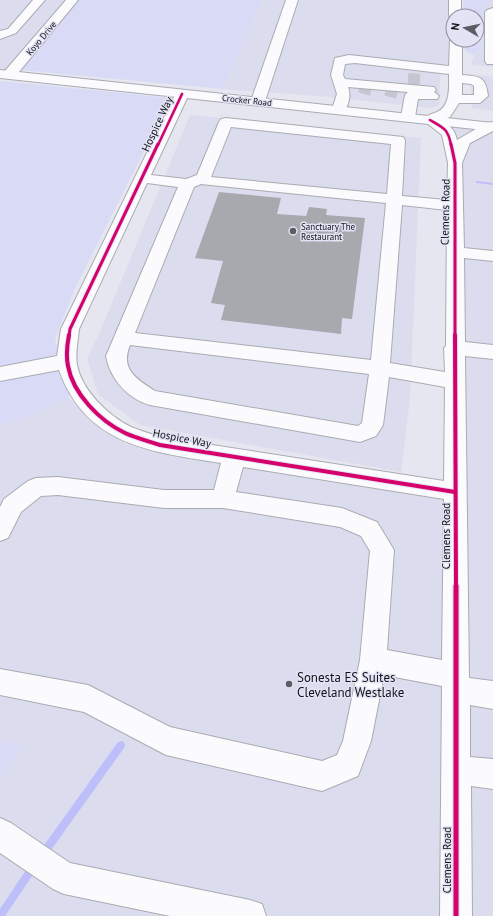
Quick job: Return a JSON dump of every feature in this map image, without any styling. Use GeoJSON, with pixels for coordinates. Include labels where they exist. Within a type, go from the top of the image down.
{"type":"FeatureCollection","features":[{"type":"Feature","properties":{"kind":"street"},"geometry":{"type":"LineString","coordinates":[[0,35],[12,31],[39,0]]}},
{"type":"Feature","properties":{"kind":"street","name":"Koyo Drive"},"geometry":{"type":"LineString","coordinates":[[4,75],[72,0]]}},
{"type":"Feature","properties":{"kind":"street"},"geometry":{"type":"LineString","coordinates":[[258,101],[292,0]]}},
{"type":"Feature","properties":{"kind":"street"},"geometry":{"type":"LineString","coordinates":[[456,58],[492,61],[491,12],[493,11]]}},
{"type":"Feature","properties":{"kind":"street"},"geometry":{"type":"LineString","coordinates":[[430,120],[445,114],[455,98],[456,48]]}},
{"type":"Feature","properties":{"kind":"street"},"geometry":{"type":"LineString","coordinates":[[340,82],[337,75],[340,61],[355,59],[388,89],[408,117]]}},
{"type":"Feature","properties":{"kind":"street","name":"Crocker Road"},"geometry":{"type":"LineString","coordinates":[[4,75],[339,109],[492,127]]}},
{"type":"Feature","properties":{"kind":"street"},"geometry":{"type":"LineString","coordinates":[[339,109],[388,89],[456,75],[474,80],[480,84],[481,96],[475,100],[455,98]]}},
{"type":"Feature","properties":{"kind":"street"},"geometry":{"type":"LineString","coordinates":[[340,82],[388,89],[429,80],[455,98],[462,109],[469,115],[492,127]]}},
{"type":"Feature","properties":{"kind":"street"},"geometry":{"type":"LineString","coordinates":[[340,82],[388,89]]}},
{"type":"Feature","properties":{"kind":"street","name":"Hospice Way"},"geometry":{"type":"LineString","coordinates":[[182,94],[70,329],[66,348],[68,368],[77,389],[94,412],[124,433],[160,445],[455,492]]}},
{"type":"Feature","properties":{"kind":"street","name":"Clemens Road"},"geometry":{"type":"LineString","coordinates":[[430,120],[444,128],[449,134],[455,163],[454,381],[456,916]]}},
{"type":"Feature","properties":{"kind":"street"},"geometry":{"type":"LineString","coordinates":[[226,122],[398,140],[380,368],[372,425],[368,430],[360,434],[150,398],[128,384],[117,367],[116,356],[195,181],[226,122]]}},
{"type":"Feature","properties":{"kind":"street","name":"Clemens Road"},"geometry":{"type":"LineString","coordinates":[[455,163],[464,141],[492,127]]}},
{"type":"Feature","properties":{"kind":"street"},"geometry":{"type":"LineString","coordinates":[[142,178],[195,181],[207,180],[455,206]]}},
{"type":"Feature","properties":{"kind":"street"},"geometry":{"type":"LineString","coordinates":[[454,252],[493,256]]}},
{"type":"Feature","properties":{"kind":"street"},"geometry":{"type":"LineString","coordinates":[[123,338],[380,368],[454,381]]}},
{"type":"Feature","properties":{"kind":"street"},"geometry":{"type":"LineString","coordinates":[[454,348],[493,352]]}},
{"type":"Feature","properties":{"kind":"street"},"geometry":{"type":"LineString","coordinates":[[0,374],[68,361]]}},
{"type":"Feature","properties":{"kind":"street"},"geometry":{"type":"LineString","coordinates":[[223,499],[234,457]]}},
{"type":"Feature","properties":{"kind":"street"},"geometry":{"type":"LineString","coordinates":[[0,531],[12,506],[36,487],[58,486],[164,499],[223,499],[342,518],[369,529],[382,550],[373,660],[356,741],[348,766],[322,776],[166,741],[88,699],[0,682]]}},
{"type":"Feature","properties":{"kind":"street"},"geometry":{"type":"LineString","coordinates":[[373,660],[455,682],[493,695]]}},
{"type":"Feature","properties":{"kind":"street"},"geometry":{"type":"LineString","coordinates":[[456,770],[493,774]]}},
{"type":"Feature","properties":{"kind":"street"},"geometry":{"type":"LineString","coordinates":[[0,834],[64,878],[250,916]]}},
{"type":"Feature","properties":{"kind":"shaded area"},"geometry":{"type":"Polygon","coordinates":[[[0,0],[67,0],[9,70],[0,69],[0,0]]]}},
{"type":"Feature","properties":{"kind":"shaded area"},"geometry":{"type":"Polygon","coordinates":[[[79,0],[262,0],[223,89],[21,70],[79,0]]]}},
{"type":"Feature","properties":{"kind":"shaded area"},"geometry":{"type":"Polygon","coordinates":[[[262,0],[451,0],[451,8],[445,8],[445,48],[451,48],[451,64],[441,64],[439,106],[428,108],[330,97],[223,89],[262,0]]]}},
{"type":"Feature","properties":{"kind":"shaded area"},"geometry":{"type":"Polygon","coordinates":[[[463,0],[493,0],[493,2],[484,3],[484,8],[464,8],[463,0]]]}},
{"type":"Feature","properties":{"kind":"shaded area"},"geometry":{"type":"Polygon","coordinates":[[[493,2],[493,67],[471,65],[474,55],[481,50],[481,48],[485,48],[484,3],[493,2]]]}},
{"type":"Feature","properties":{"kind":"shaded area"},"geometry":{"type":"Polygon","coordinates":[[[465,48],[481,48],[481,50],[474,55],[465,51],[465,48]]]}},
{"type":"Feature","properties":{"kind":"shaded area"},"geometry":{"type":"Polygon","coordinates":[[[470,74],[493,77],[493,111],[472,108],[470,74]]]}},
{"type":"Feature","properties":{"kind":"shaded area"},"geometry":{"type":"Polygon","coordinates":[[[0,81],[171,98],[75,288],[55,339],[69,398],[0,427],[0,81]]]}},
{"type":"Feature","properties":{"kind":"shaded area"},"geometry":{"type":"Polygon","coordinates":[[[190,115],[421,138],[410,399],[401,472],[140,425],[98,394],[87,359],[102,327],[190,115]]]}},
{"type":"Feature","properties":{"kind":"shaded area"},"geometry":{"type":"Polygon","coordinates":[[[448,124],[493,129],[493,916],[0,916],[0,777],[25,746],[0,741],[0,427],[69,398],[95,422],[126,444],[169,455],[444,500],[448,124]]]}},
{"type":"Feature","properties":{"kind":"shaded area"},"geometry":{"type":"Polygon","coordinates":[[[0,741],[26,746],[0,777],[0,741]]]}},
{"type":"Feature","properties":{"kind":"building"},"geometry":{"type":"Polygon","coordinates":[[[219,192],[281,198],[277,214],[306,216],[309,207],[327,209],[326,215],[365,218],[352,319],[342,318],[341,334],[221,320],[225,305],[211,303],[223,261],[195,258],[219,192]]]}},
{"type":"Feature","properties":{"kind":"waterway"},"geometry":{"type":"LineString","coordinates":[[477,182],[493,184]]}},
{"type":"Feature","properties":{"kind":"waterway"},"geometry":{"type":"LineString","coordinates":[[43,854],[121,745]]}},
{"type":"Feature","properties":{"kind":"waterway"},"geometry":{"type":"LineString","coordinates":[[0,916],[33,867]]}},
{"type":"Feature","properties":{"kind":"tunnel"},"geometry":{"type":"LineString","coordinates":[[408,79],[423,80]]}},
{"type":"Feature","properties":{"kind":"tunnel"},"geometry":{"type":"LineString","coordinates":[[364,94],[366,87]]}},
{"type":"Feature","properties":{"kind":"tunnel"},"geometry":{"type":"LineString","coordinates":[[390,97],[392,90]]}},
{"type":"Feature","properties":{"kind":"cycle path"},"geometry":{"type":"LineString","coordinates":[[182,94],[70,329],[67,363],[72,378],[83,397],[99,415],[116,428],[129,435],[160,445],[455,492]]}},
{"type":"Feature","properties":{"kind":"cycle path"},"geometry":{"type":"LineString","coordinates":[[430,120],[444,128],[449,134],[455,163],[456,916]]}},
{"type":"Feature","properties":{"kind":"place","name":"Sanctuary The Restaurant"},"geometry":{"type":"Point","coordinates":[293,231]}},
{"type":"Feature","properties":{"kind":"place","name":"Sonesta ES Suites Cleveland Westlake"},"geometry":{"type":"Point","coordinates":[289,684]}}]}
